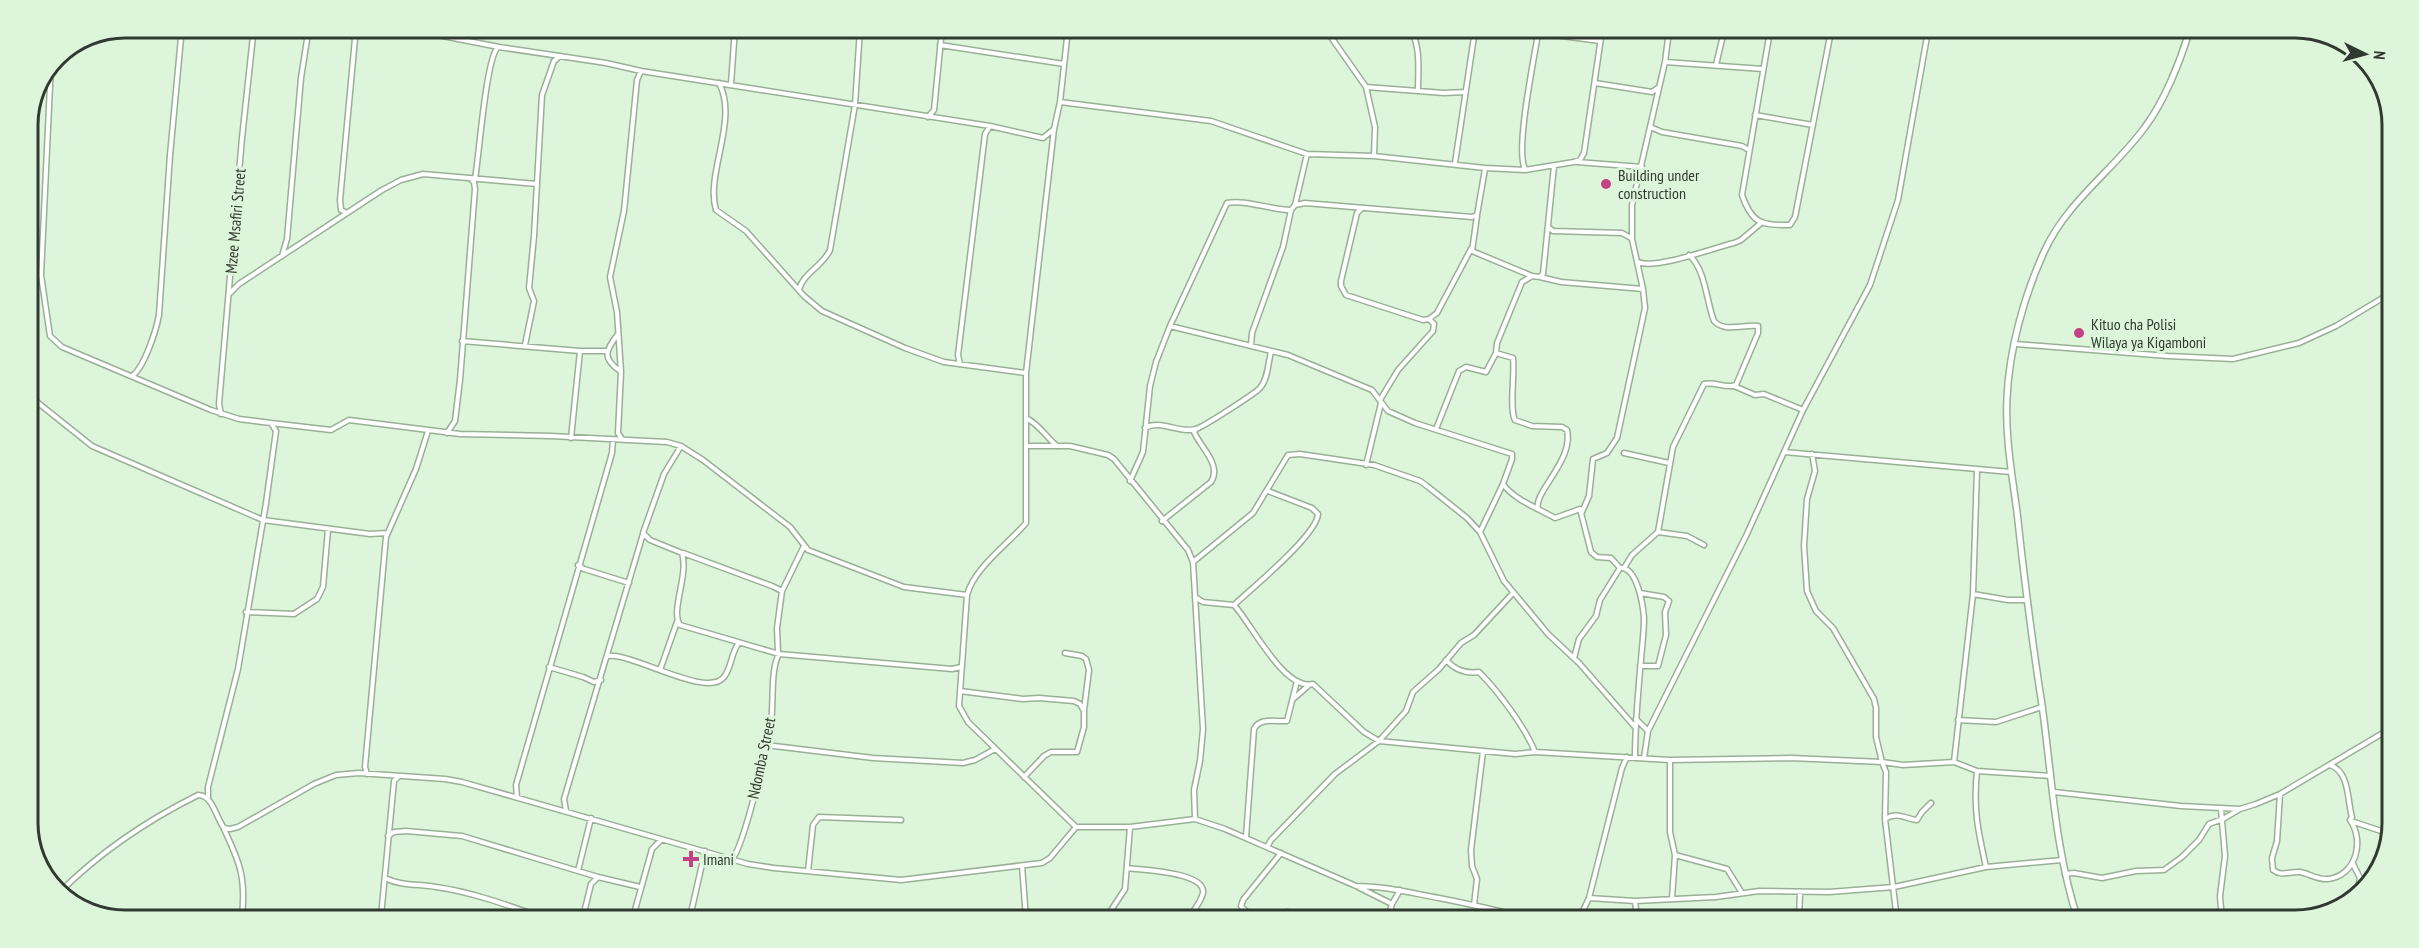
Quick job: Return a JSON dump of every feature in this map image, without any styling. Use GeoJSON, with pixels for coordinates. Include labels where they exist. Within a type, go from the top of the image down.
{"type":"FeatureCollection","features":[{"type":"Feature","properties":{"kind":"main road"},"geometry":{"type":"LineString","coordinates":[[2075,910],[2062,860],[2027,600],[2012,472],[2007,398],[2020,321],[2032,284],[2052,236],[2080,197],[2145,127],[2177,64],[2187,38]]}},
{"type":"Feature","properties":{"kind":"street"},"geometry":{"type":"LineString","coordinates":[[132,376],[139,371],[159,315],[181,38]]}},
{"type":"Feature","properties":{"kind":"street","name":"Mzee Msafiri Street"},"geometry":{"type":"LineString","coordinates":[[221,414],[219,404],[228,295],[253,38]]}},
{"type":"Feature","properties":{"kind":"street"},"geometry":{"type":"LineString","coordinates":[[282,256],[287,239],[301,78],[307,38]]}},
{"type":"Feature","properties":{"kind":"street"},"geometry":{"type":"LineString","coordinates":[[347,213],[341,210],[340,200],[355,38]]}},
{"type":"Feature","properties":{"kind":"street"},"geometry":{"type":"LineString","coordinates":[[453,38],[641,71],[990,126],[1043,138],[1051,147]]}},
{"type":"Feature","properties":{"kind":"street"},"geometry":{"type":"LineString","coordinates":[[724,92],[731,84],[734,38]]}},
{"type":"Feature","properties":{"kind":"street"},"geometry":{"type":"LineString","coordinates":[[800,290],[803,280],[822,263],[830,250],[855,105],[859,38]]}},
{"type":"Feature","properties":{"kind":"street"},"geometry":{"type":"LineString","coordinates":[[928,117],[934,110],[941,38]]}},
{"type":"Feature","properties":{"kind":"street"},"geometry":{"type":"LineString","coordinates":[[1067,38],[1060,102],[1051,147],[1026,373],[1026,523],[974,578],[966,595],[959,706],[964,716],[995,749],[1076,827],[1130,827],[1196,819],[1246,837],[1392,904]]}},
{"type":"Feature","properties":{"kind":"street"},"geometry":{"type":"LineString","coordinates":[[1332,38],[1366,87],[1375,127],[1374,156]]}},
{"type":"Feature","properties":{"kind":"street"},"geometry":{"type":"LineString","coordinates":[[1414,38],[1419,64],[1418,91]]}},
{"type":"Feature","properties":{"kind":"street"},"geometry":{"type":"LineString","coordinates":[[1455,163],[1473,38]]}},
{"type":"Feature","properties":{"kind":"street"},"geometry":{"type":"LineString","coordinates":[[1525,170],[1523,146],[1537,38]]}},
{"type":"Feature","properties":{"kind":"street"},"geometry":{"type":"LineString","coordinates":[[1573,38],[1600,41]]}},
{"type":"Feature","properties":{"kind":"street"},"geometry":{"type":"LineString","coordinates":[[1060,102],[1211,121],[1307,154],[1374,156],[1525,170],[1580,160],[1584,153],[1601,38]]}},
{"type":"Feature","properties":{"kind":"street"},"geometry":{"type":"LineString","coordinates":[[1635,758],[1635,728],[1644,618],[1640,593],[1630,571],[1622,568],[1611,558],[1597,557],[1591,552],[1582,512],[1588,496],[1593,459],[1607,453],[1613,447],[1621,426],[1645,308],[1644,289],[1630,228],[1632,205],[1665,62],[1668,38]]}},
{"type":"Feature","properties":{"kind":"street"},"geometry":{"type":"LineString","coordinates":[[1716,66],[1722,38]]}},
{"type":"Feature","properties":{"kind":"street"},"geometry":{"type":"LineString","coordinates":[[1761,224],[1753,218],[1742,195],[1769,38]]}},
{"type":"Feature","properties":{"kind":"street"},"geometry":{"type":"LineString","coordinates":[[1637,262],[1653,265],[1734,243],[1761,224],[1790,225],[1793,222],[1810,150],[1830,38]]}},
{"type":"Feature","properties":{"kind":"street"},"geometry":{"type":"LineString","coordinates":[[1644,758],[1648,731],[1746,536],[1803,410],[1870,285],[1898,200],[1927,38]]}},
{"type":"Feature","properties":{"kind":"street"},"geometry":{"type":"LineString","coordinates":[[940,45],[1064,64]]}},
{"type":"Feature","properties":{"kind":"street"},"geometry":{"type":"LineString","coordinates":[[460,434],[455,421],[475,189],[473,179],[489,72],[493,54],[499,47]]}},
{"type":"Feature","properties":{"kind":"street"},"geometry":{"type":"LineString","coordinates":[[552,54],[554,61]]}},
{"type":"Feature","properties":{"kind":"street"},"geometry":{"type":"LineString","coordinates":[[525,345],[534,301],[529,288],[542,95],[554,61],[561,56]]}},
{"type":"Feature","properties":{"kind":"street"},"geometry":{"type":"LineString","coordinates":[[1665,62],[1763,69]]}},
{"type":"Feature","properties":{"kind":"street"},"geometry":{"type":"LineString","coordinates":[[633,69],[638,78]]}},
{"type":"Feature","properties":{"kind":"street"},"geometry":{"type":"LineString","coordinates":[[622,440],[618,433],[621,372],[610,277],[624,211],[638,78],[641,71]]}},
{"type":"Feature","properties":{"kind":"street"},"geometry":{"type":"LineString","coordinates":[[51,79],[42,275],[50,336],[62,347],[221,414],[271,423],[331,430],[349,420],[460,434],[667,442],[681,446],[703,460],[790,527],[808,550],[904,587],[966,595]]}},
{"type":"Feature","properties":{"kind":"street"},"geometry":{"type":"LineString","coordinates":[[719,83],[724,92],[723,136],[715,192],[716,210],[746,231],[822,311],[905,348],[944,362],[1026,373]]}},
{"type":"Feature","properties":{"kind":"street"},"geometry":{"type":"LineString","coordinates":[[1595,83],[1652,92],[1658,88]]}},
{"type":"Feature","properties":{"kind":"street"},"geometry":{"type":"LineString","coordinates":[[1366,87],[1443,93],[1466,92]]}},
{"type":"Feature","properties":{"kind":"street"},"geometry":{"type":"LineString","coordinates":[[934,110],[939,118]]}},
{"type":"Feature","properties":{"kind":"street"},"geometry":{"type":"LineString","coordinates":[[1755,115],[1813,125]]}},
{"type":"Feature","properties":{"kind":"street"},"geometry":{"type":"LineString","coordinates":[[960,364],[958,355],[982,156],[985,134],[990,126]]}},
{"type":"Feature","properties":{"kind":"street"},"geometry":{"type":"LineString","coordinates":[[1650,127],[1662,132],[1742,146],[1749,150]]}},
{"type":"Feature","properties":{"kind":"street"},"geometry":{"type":"LineString","coordinates":[[1043,138],[1054,129]]}},
{"type":"Feature","properties":{"kind":"street"},"geometry":{"type":"LineString","coordinates":[[1742,146],[1750,144]]}},
{"type":"Feature","properties":{"kind":"street"},"geometry":{"type":"LineString","coordinates":[[1251,346],[1252,333],[1283,247],[1307,154]]}},
{"type":"Feature","properties":{"kind":"street"},"geometry":{"type":"LineString","coordinates":[[1574,162],[1642,167]]}},
{"type":"Feature","properties":{"kind":"street"},"geometry":{"type":"LineString","coordinates":[[1540,277],[1543,274],[1554,166]]}},
{"type":"Feature","properties":{"kind":"street"},"geometry":{"type":"LineString","coordinates":[[1362,207],[1357,213],[1341,281],[1343,291],[1346,295],[1372,305],[1430,320],[1437,313],[1471,249],[1485,168]]}},
{"type":"Feature","properties":{"kind":"street"},"geometry":{"type":"LineString","coordinates":[[228,295],[239,284],[382,190],[412,176],[437,174],[537,183]]}},
{"type":"Feature","properties":{"kind":"street"},"geometry":{"type":"LineString","coordinates":[[1130,481],[1143,452],[1150,386],[1156,362],[1170,326],[1227,203],[1240,202],[1274,210],[1291,210]]}},
{"type":"Feature","properties":{"kind":"street"},"geometry":{"type":"LineString","coordinates":[[1295,205],[1305,203],[1350,206],[1465,217],[1478,215]]}},
{"type":"Feature","properties":{"kind":"street"},"geometry":{"type":"LineString","coordinates":[[1350,206],[1357,213]]}},
{"type":"Feature","properties":{"kind":"street"},"geometry":{"type":"LineString","coordinates":[[1750,230],[1753,218]]}},
{"type":"Feature","properties":{"kind":"street"},"geometry":{"type":"LineString","coordinates":[[1548,227],[1553,231],[1622,233],[1632,239]]}},
{"type":"Feature","properties":{"kind":"street"},"geometry":{"type":"LineString","coordinates":[[1622,233],[1630,228]]}},
{"type":"Feature","properties":{"kind":"street"},"geometry":{"type":"LineString","coordinates":[[287,239],[295,248]]}},
{"type":"Feature","properties":{"kind":"street"},"geometry":{"type":"LineString","coordinates":[[1471,249],[1479,255],[1532,276],[1561,282],[1644,289]]}},
{"type":"Feature","properties":{"kind":"street"},"geometry":{"type":"LineString","coordinates":[[1689,255],[1704,283],[1711,314],[1717,325],[1728,328],[1758,326],[1756,339],[1734,387]]}},
{"type":"Feature","properties":{"kind":"street"},"geometry":{"type":"LineString","coordinates":[[1436,429],[1459,371],[1466,367],[1486,372],[1496,353],[1497,343],[1522,282],[1532,276]]}},
{"type":"Feature","properties":{"kind":"street"},"geometry":{"type":"LineString","coordinates":[[2015,344],[2233,359],[2299,343],[2336,326],[2381,299]]}},
{"type":"Feature","properties":{"kind":"street"},"geometry":{"type":"LineString","coordinates":[[1366,465],[1381,401],[1398,370],[1433,331],[1434,324],[1430,320]]}},
{"type":"Feature","properties":{"kind":"street"},"geometry":{"type":"LineString","coordinates":[[1170,326],[1288,355],[1372,390],[1388,411],[1512,454],[1503,484],[1480,531]]}},
{"type":"Feature","properties":{"kind":"street"},"geometry":{"type":"LineString","coordinates":[[618,333],[607,351],[609,363],[621,372]]}},
{"type":"Feature","properties":{"kind":"street"},"geometry":{"type":"LineString","coordinates":[[462,340],[580,351],[607,351]]}},
{"type":"Feature","properties":{"kind":"street"},"geometry":{"type":"LineString","coordinates":[[571,438],[580,351]]}},
{"type":"Feature","properties":{"kind":"street"},"geometry":{"type":"LineString","coordinates":[[1145,428],[1153,425],[1196,429],[1260,388],[1265,379],[1271,352]]}},
{"type":"Feature","properties":{"kind":"street"},"geometry":{"type":"LineString","coordinates":[[1496,353],[1513,358],[1515,376],[1512,412],[1515,420],[1532,426],[1562,427],[1566,430],[1568,442],[1566,450],[1556,472],[1538,499],[1538,509]]}},
{"type":"Feature","properties":{"kind":"street"},"geometry":{"type":"LineString","coordinates":[[139,371],[143,381]]}},
{"type":"Feature","properties":{"kind":"street"},"geometry":{"type":"LineString","coordinates":[[1574,658],[1579,639],[1596,616],[1600,600],[1632,555],[1658,532],[1673,447],[1704,384],[1710,382],[1734,387],[1755,395],[1764,394],[1803,410]]}},
{"type":"Feature","properties":{"kind":"street"},"geometry":{"type":"LineString","coordinates":[[38,403],[92,446],[263,520],[382,535],[387,533]]}},
{"type":"Feature","properties":{"kind":"street"},"geometry":{"type":"LineString","coordinates":[[1026,418],[1042,428],[1050,440],[1058,446]]}},
{"type":"Feature","properties":{"kind":"street"},"geometry":{"type":"LineString","coordinates":[[447,433],[455,421]]}},
{"type":"Feature","properties":{"kind":"street"},"geometry":{"type":"LineString","coordinates":[[242,910],[243,875],[224,828],[208,798],[208,787],[238,669],[276,431],[271,423]]}},
{"type":"Feature","properties":{"kind":"street"},"geometry":{"type":"LineString","coordinates":[[1162,521],[1211,482],[1215,476],[1215,467],[1194,432],[1196,429]]}},
{"type":"Feature","properties":{"kind":"street"},"geometry":{"type":"LineString","coordinates":[[367,774],[365,767],[387,533],[416,469],[428,431]]}},
{"type":"Feature","properties":{"kind":"street"},"geometry":{"type":"LineString","coordinates":[[517,797],[516,785],[612,453],[613,440]]}},
{"type":"Feature","properties":{"kind":"street"},"geometry":{"type":"LineString","coordinates":[[566,811],[564,799],[643,533],[664,474],[681,446]]}},
{"type":"Feature","properties":{"kind":"street"},"geometry":{"type":"LineString","coordinates":[[1026,446],[1029,448],[1070,446],[1108,454],[1188,550],[1193,562],[1203,729],[1194,790],[1196,819]]}},
{"type":"Feature","properties":{"kind":"street"},"geometry":{"type":"LineString","coordinates":[[1784,452],[2012,472]]}},
{"type":"Feature","properties":{"kind":"street"},"geometry":{"type":"LineString","coordinates":[[1624,453],[1669,463]]}},
{"type":"Feature","properties":{"kind":"street"},"geometry":{"type":"LineString","coordinates":[[1812,454],[1815,471],[1807,499],[1804,546],[1807,591],[1816,611],[1833,628],[1874,699],[1876,737],[1886,772],[1885,819],[1896,910]]}},
{"type":"Feature","properties":{"kind":"street"},"geometry":{"type":"LineString","coordinates":[[1193,562],[1253,513],[1288,455],[1374,465],[1419,481],[1467,518],[1480,531],[1504,581],[1513,593],[1635,728]]}},
{"type":"Feature","properties":{"kind":"street"},"geometry":{"type":"LineString","coordinates":[[1954,762],[1973,594],[1977,470]]}},
{"type":"Feature","properties":{"kind":"street"},"geometry":{"type":"LineString","coordinates":[[1503,484],[1510,492],[1555,518],[1578,509],[1582,512]]}},
{"type":"Feature","properties":{"kind":"street"},"geometry":{"type":"LineString","coordinates":[[1234,605],[1308,536],[1318,520],[1318,514],[1312,508],[1268,491]]}},
{"type":"Feature","properties":{"kind":"street"},"geometry":{"type":"LineString","coordinates":[[246,612],[294,614],[317,598],[323,587],[328,529]]}},
{"type":"Feature","properties":{"kind":"street"},"geometry":{"type":"LineString","coordinates":[[1658,532],[1686,536],[1704,545]]}},
{"type":"Feature","properties":{"kind":"street"},"geometry":{"type":"LineString","coordinates":[[643,533],[650,540],[782,591]]}},
{"type":"Feature","properties":{"kind":"street"},"geometry":{"type":"LineString","coordinates":[[640,545],[650,540]]}},
{"type":"Feature","properties":{"kind":"street","name":"Ndomba Street"},"geometry":{"type":"LineString","coordinates":[[732,859],[742,841],[771,722],[778,653],[777,628],[782,591],[804,546]]}},
{"type":"Feature","properties":{"kind":"street"},"geometry":{"type":"LineString","coordinates":[[660,670],[677,621],[685,568],[682,553]]}},
{"type":"Feature","properties":{"kind":"street"},"geometry":{"type":"LineString","coordinates":[[578,565],[629,583]]}},
{"type":"Feature","properties":{"kind":"street"},"geometry":{"type":"LineString","coordinates":[[1268,847],[1271,840],[1335,774],[1379,741],[1406,711],[1411,694],[1461,643],[1474,635],[1513,593]]}},
{"type":"Feature","properties":{"kind":"street"},"geometry":{"type":"LineString","coordinates":[[1640,593],[1664,597],[1669,602],[1665,612],[1666,635],[1658,666],[1640,666]]}},
{"type":"Feature","properties":{"kind":"street"},"geometry":{"type":"LineString","coordinates":[[1973,594],[2008,600],[2027,600]]}},
{"type":"Feature","properties":{"kind":"street"},"geometry":{"type":"LineString","coordinates":[[1195,597],[1203,602],[1234,605],[1266,651],[1297,681],[1308,686]]}},
{"type":"Feature","properties":{"kind":"street"},"geometry":{"type":"LineString","coordinates":[[677,621],[685,627],[778,653],[952,669],[962,667]]}},
{"type":"Feature","properties":{"kind":"street"},"geometry":{"type":"LineString","coordinates":[[608,656],[622,657],[692,680],[713,683],[725,676],[739,642]]}},
{"type":"Feature","properties":{"kind":"street"},"geometry":{"type":"LineString","coordinates":[[1024,777],[1044,756],[1051,752],[1077,752],[1083,735],[1089,670],[1086,659],[1082,656],[1065,653]]}},
{"type":"Feature","properties":{"kind":"street"},"geometry":{"type":"LineString","coordinates":[[1446,660],[1453,668],[1470,673],[1479,672],[1494,688],[1530,740],[1535,752]]}},
{"type":"Feature","properties":{"kind":"street"},"geometry":{"type":"LineString","coordinates":[[549,667],[594,682],[601,680]]}},
{"type":"Feature","properties":{"kind":"street"},"geometry":{"type":"LineString","coordinates":[[1246,837],[1255,725],[1263,721],[1287,721],[1297,681]]}},
{"type":"Feature","properties":{"kind":"street"},"geometry":{"type":"LineString","coordinates":[[1292,700],[1308,686],[1314,684],[1364,732],[1379,741],[1515,754],[1535,752],[1670,760],[1791,758],[1892,764],[1954,762],[1977,771],[2052,776]]}},
{"type":"Feature","properties":{"kind":"street"},"geometry":{"type":"LineString","coordinates":[[960,691],[1023,699],[1074,701],[1080,704],[1084,711]]}},
{"type":"Feature","properties":{"kind":"street"},"geometry":{"type":"LineString","coordinates":[[1958,720],[1996,722],[2042,707]]}},
{"type":"Feature","properties":{"kind":"street"},"geometry":{"type":"LineString","coordinates":[[1636,719],[1648,731]]}},
{"type":"Feature","properties":{"kind":"street"},"geometry":{"type":"LineString","coordinates":[[2065,874],[2074,873],[2102,878],[2136,871],[2164,870],[2182,857],[2199,840],[2209,824],[2280,794],[2382,734]]}},
{"type":"Feature","properties":{"kind":"street"},"geometry":{"type":"LineString","coordinates":[[766,745],[873,758],[963,763],[975,760],[995,749]]}},
{"type":"Feature","properties":{"kind":"street"},"geometry":{"type":"LineString","coordinates":[[1474,905],[1477,879],[1472,866],[1471,850],[1483,751]]}},
{"type":"Feature","properties":{"kind":"street"},"geometry":{"type":"LineString","coordinates":[[1583,910],[1589,897],[1622,768],[1627,757]]}},
{"type":"Feature","properties":{"kind":"street"},"geometry":{"type":"LineString","coordinates":[[1670,760],[1670,832],[1675,855],[1672,898]]}},
{"type":"Feature","properties":{"kind":"street"},"geometry":{"type":"LineString","coordinates":[[1886,772],[1892,764]]}},
{"type":"Feature","properties":{"kind":"street"},"geometry":{"type":"LineString","coordinates":[[2329,764],[2337,767],[2342,774],[2352,817],[2350,820],[2356,834],[2353,864],[2360,880]]}},
{"type":"Feature","properties":{"kind":"street"},"geometry":{"type":"LineString","coordinates":[[1977,771],[1974,795],[1976,825],[1986,867]]}},
{"type":"Feature","properties":{"kind":"street"},"geometry":{"type":"LineString","coordinates":[[224,828],[238,827],[314,784],[336,775],[367,774],[445,779],[517,797],[732,859],[774,868],[901,880],[1042,863],[1050,858],[1076,827]]}},
{"type":"Feature","properties":{"kind":"street"},"geometry":{"type":"LineString","coordinates":[[382,910],[394,781],[398,776]]}},
{"type":"Feature","properties":{"kind":"street"},"geometry":{"type":"LineString","coordinates":[[66,887],[128,836],[208,787]]}},
{"type":"Feature","properties":{"kind":"street"},"geometry":{"type":"LineString","coordinates":[[2054,792],[2240,809]]}},
{"type":"Feature","properties":{"kind":"street"},"geometry":{"type":"LineString","coordinates":[[2280,794],[2277,841],[2272,858],[2273,870],[2282,874],[2299,872],[2329,879],[2343,875],[2353,864]]}},
{"type":"Feature","properties":{"kind":"street"},"geometry":{"type":"LineString","coordinates":[[198,795],[208,798]]}},
{"type":"Feature","properties":{"kind":"street"},"geometry":{"type":"LineString","coordinates":[[1885,819],[1902,815],[1917,820],[1931,803]]}},
{"type":"Feature","properties":{"kind":"street"},"geometry":{"type":"LineString","coordinates":[[2221,809],[2224,856],[2220,896],[2221,910]]}},
{"type":"Feature","properties":{"kind":"street"},"geometry":{"type":"LineString","coordinates":[[808,871],[813,825],[819,817],[901,820]]}},
{"type":"Feature","properties":{"kind":"street"},"geometry":{"type":"LineString","coordinates":[[578,871],[591,818]]}},
{"type":"Feature","properties":{"kind":"street"},"geometry":{"type":"LineString","coordinates":[[2350,820],[2381,831]]}},
{"type":"Feature","properties":{"kind":"street"},"geometry":{"type":"LineString","coordinates":[[1111,910],[1125,889],[1130,827]]}},
{"type":"Feature","properties":{"kind":"street"},"geometry":{"type":"LineString","coordinates":[[388,836],[394,832],[406,831],[462,836],[597,877],[640,887]]}},
{"type":"Feature","properties":{"kind":"street"},"geometry":{"type":"LineString","coordinates":[[635,910],[652,849],[661,839]]}},
{"type":"Feature","properties":{"kind":"street"},"geometry":{"type":"LineString","coordinates":[[692,910],[705,851]]}},
{"type":"Feature","properties":{"kind":"street"},"geometry":{"type":"LineString","coordinates":[[1245,910],[1241,906],[1243,900],[1281,853]]}},
{"type":"Feature","properties":{"kind":"street"},"geometry":{"type":"LineString","coordinates":[[1675,855],[1727,869],[1742,893]]}},
{"type":"Feature","properties":{"kind":"street"},"geometry":{"type":"LineString","coordinates":[[1589,897],[1635,901],[1716,897],[1742,893],[1894,887],[1986,867],[2062,860]]}},
{"type":"Feature","properties":{"kind":"street"},"geometry":{"type":"LineString","coordinates":[[1022,866],[1025,910]]}},
{"type":"Feature","properties":{"kind":"street"},"geometry":{"type":"LineString","coordinates":[[1127,868],[1190,878],[1201,886],[1203,892],[1194,910]]}},
{"type":"Feature","properties":{"kind":"street"},"geometry":{"type":"LineString","coordinates":[[585,910],[591,884],[597,877]]}},
{"type":"Feature","properties":{"kind":"street"},"geometry":{"type":"LineString","coordinates":[[385,878],[392,882],[437,887],[493,900],[521,910]]}},
{"type":"Feature","properties":{"kind":"street"},"geometry":{"type":"LineString","coordinates":[[1356,886],[1377,886],[1400,890],[1494,910]]}},
{"type":"Feature","properties":{"kind":"street"},"geometry":{"type":"LineString","coordinates":[[1390,910],[1400,890]]}},
{"type":"Feature","properties":{"kind":"street"},"geometry":{"type":"LineString","coordinates":[[1799,910],[1800,892]]}},
{"type":"Feature","properties":{"kind":"street"},"geometry":{"type":"LineString","coordinates":[[1635,901],[1636,910]]}},
{"type":"Feature","properties":{"kind":"place","name":"Building under construction"},"geometry":{"type":"Point","coordinates":[1606,184]}},
{"type":"Feature","properties":{"kind":"place","name":"Kituo cha Polisi Wilaya ya Kigamboni"},"geometry":{"type":"Point","coordinates":[2079,333]}},
{"type":"Feature","properties":{"kind":"place","name":"Imani"},"geometry":{"type":"Point","coordinates":[691,859]}}]}
